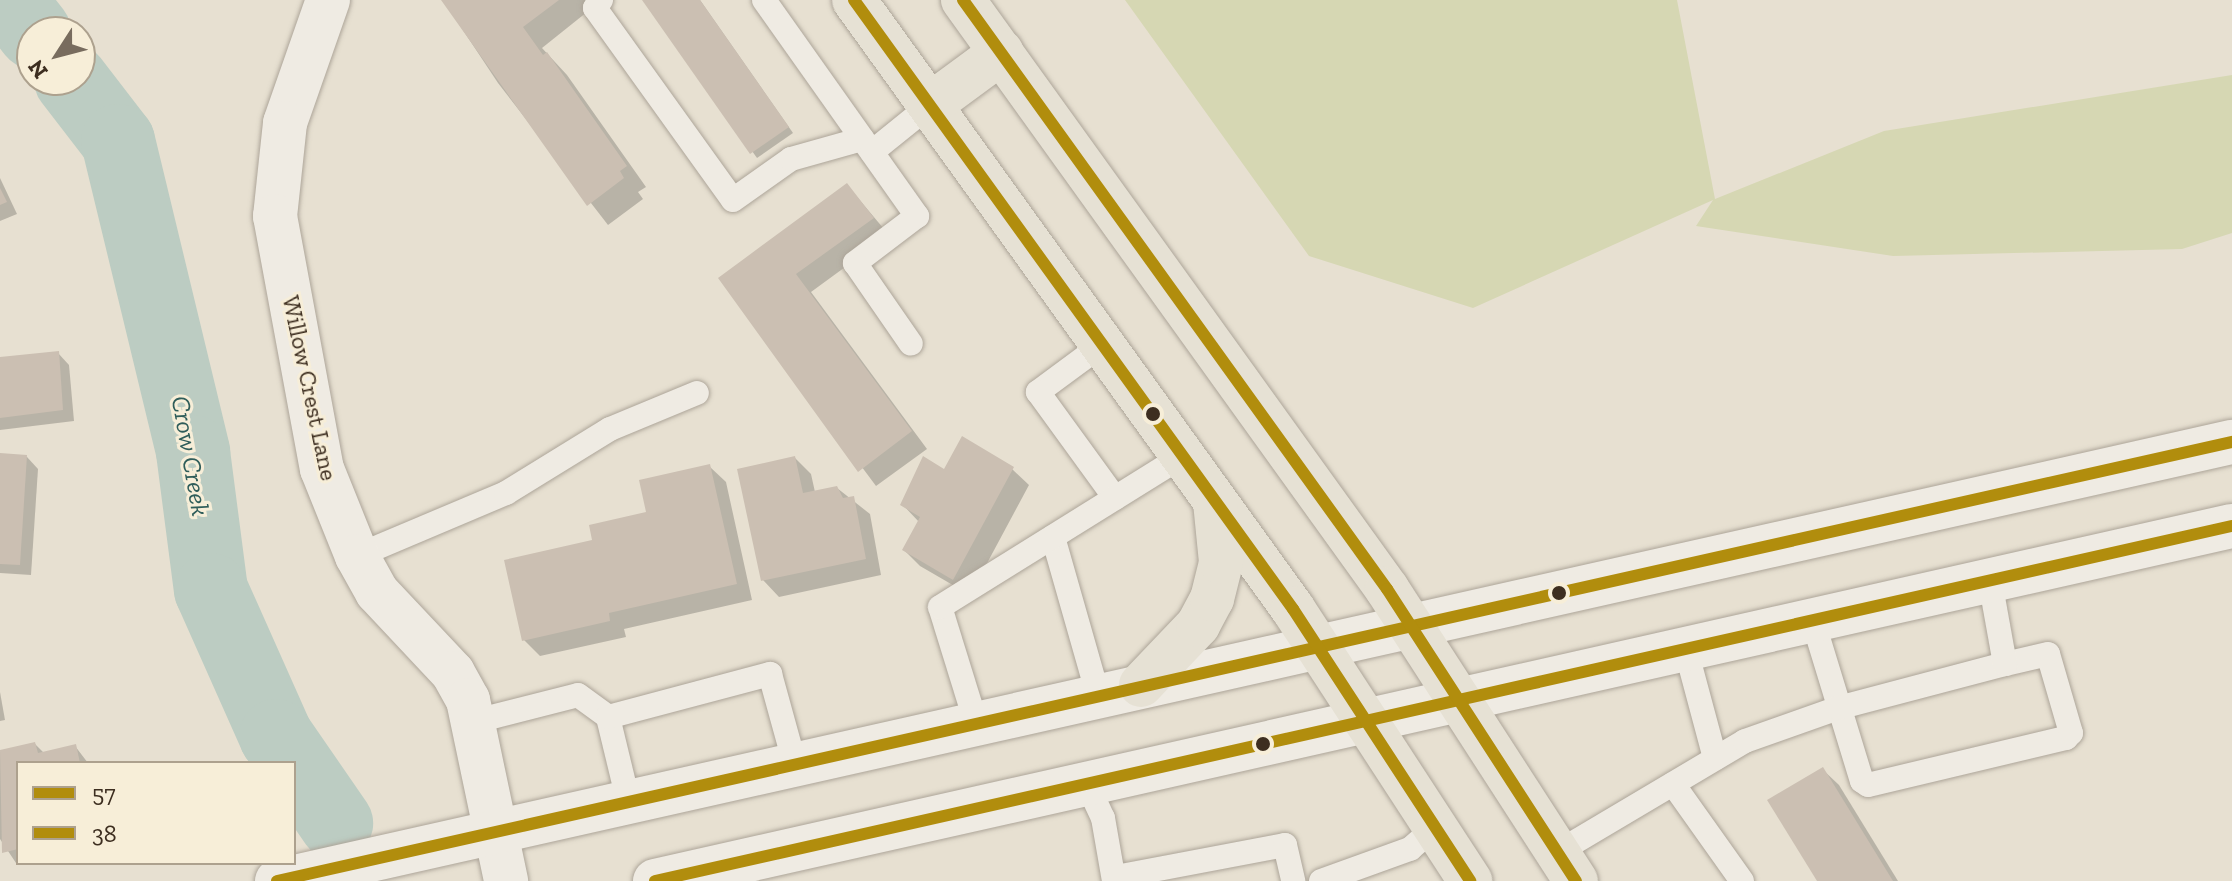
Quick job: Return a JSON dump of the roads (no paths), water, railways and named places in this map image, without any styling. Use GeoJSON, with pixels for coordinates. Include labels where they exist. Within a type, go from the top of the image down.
{"type":"FeatureCollection","features":[{"type":"Feature","properties":{"kind":"main road","name":"Willow Crest Lane"},"geometry":{"type":"LineString","coordinates":[[328,0],[285,123],[275,216],[322,469],[357,556],[377,592],[453,673],[476,721],[506,881]]}},
{"type":"Feature","properties":{"kind":"main road"},"geometry":{"type":"LineString","coordinates":[[854,0],[1320,647],[1470,881]]}},
{"type":"Feature","properties":{"kind":"main road"},"geometry":{"type":"LineString","coordinates":[[963,0],[1411,626],[1567,866]]}},
{"type":"Feature","properties":{"kind":"main road"},"geometry":{"type":"LineString","coordinates":[[930,105],[1002,52]]}},
{"type":"Feature","properties":{"kind":"main road"},"geometry":{"type":"LineString","coordinates":[[277,881],[498,834],[1141,685],[2232,442]]}},
{"type":"Feature","properties":{"kind":"main road"},"geometry":{"type":"LineString","coordinates":[[1141,685],[1198,625],[1212,599],[1221,562],[1215,500]]}},
{"type":"Feature","properties":{"kind":"main road"},"geometry":{"type":"LineString","coordinates":[[655,881],[1088,786],[1459,697],[1686,650],[2232,526]]}},
{"type":"Feature","properties":{"kind":"lane"},"geometry":{"type":"LineString","coordinates":[[601,0],[595,8],[733,200],[791,159],[867,145],[930,105]]}},
{"type":"Feature","properties":{"kind":"lane"},"geometry":{"type":"LineString","coordinates":[[764,0],[917,216],[855,263],[911,344]]}},
{"type":"Feature","properties":{"kind":"lane"},"geometry":{"type":"LineString","coordinates":[[1103,344],[1038,392],[1115,498]]}},
{"type":"Feature","properties":{"kind":"lane"},"geometry":{"type":"LineString","coordinates":[[357,556],[506,493],[610,429],[697,393]]}},
{"type":"Feature","properties":{"kind":"lane"},"geometry":{"type":"LineString","coordinates":[[976,723],[940,607],[1183,456]]}},
{"type":"Feature","properties":{"kind":"lane"},"geometry":{"type":"LineString","coordinates":[[1053,537],[1098,695]]}},
{"type":"Feature","properties":{"kind":"lane"},"geometry":{"type":"LineString","coordinates":[[1990,581],[2005,664]]}},
{"type":"Feature","properties":{"kind":"lane"},"geometry":{"type":"LineString","coordinates":[[1567,866],[1673,784],[1715,758],[1745,741],[1838,708],[2048,654],[2071,733],[2066,738],[1868,785],[1862,781],[1838,708],[1813,621]]}},
{"type":"Feature","properties":{"kind":"lane"},"geometry":{"type":"LineString","coordinates":[[1686,650],[1715,758]]}},
{"type":"Feature","properties":{"kind":"lane"},"geometry":{"type":"LineString","coordinates":[[608,717],[770,674],[795,765]]}},
{"type":"Feature","properties":{"kind":"lane"},"geometry":{"type":"LineString","coordinates":[[476,721],[578,695],[608,717],[629,804]]}},
{"type":"Feature","properties":{"kind":"lane"},"geometry":{"type":"LineString","coordinates":[[1673,784],[1742,881]]}},
{"type":"Feature","properties":{"kind":"lane"},"geometry":{"type":"LineString","coordinates":[[1088,786],[1103,818],[1115,879],[1285,845],[1293,881]]}},
{"type":"Feature","properties":{"kind":"lane"},"geometry":{"type":"LineString","coordinates":[[1321,881],[1410,849],[1436,826]]}},
{"type":"Feature","properties":{"kind":"waterway","name":"Crow Creek"},"geometry":{"type":"LineString","coordinates":[[9,0],[22,16]]}},
{"type":"Feature","properties":{"kind":"waterway","name":"Crow Creek"},"geometry":{"type":"LineString","coordinates":[[83,96],[118,141],[193,452],[211,590],[276,736],[293,761]]}},
{"type":"Feature","properties":{"kind":"waterway","name":"Crow Creek"},"geometry":{"type":"LineString","coordinates":[[296,765],[336,823]]}}]}
